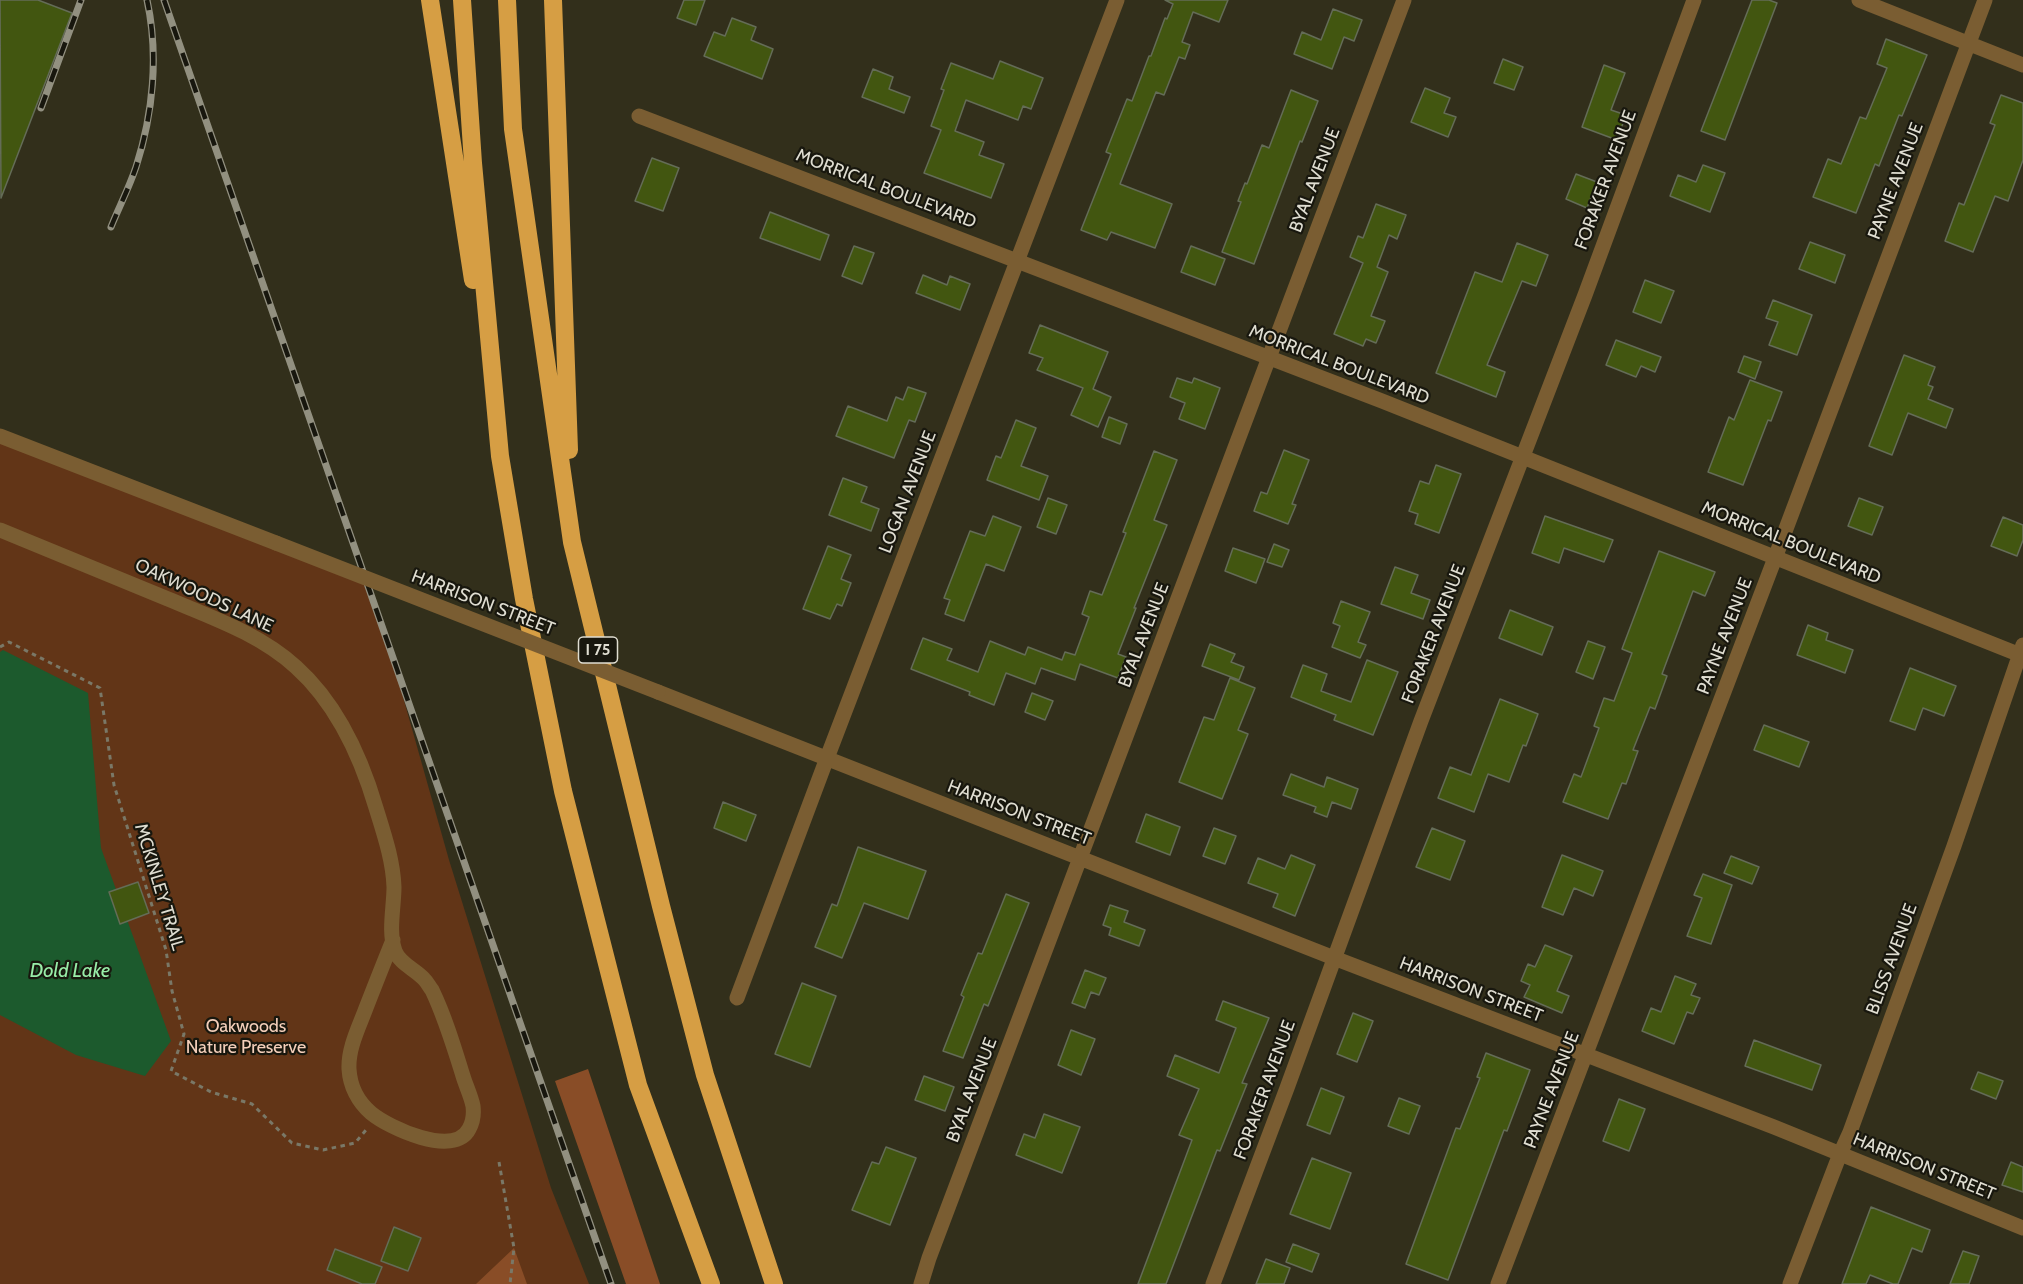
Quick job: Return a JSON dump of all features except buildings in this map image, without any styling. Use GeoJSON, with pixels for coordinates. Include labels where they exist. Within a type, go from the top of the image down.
{"type":"FeatureCollection","features":[{"type":"Feature","properties":{"kind":"highway"},"geometry":{"type":"LineString","coordinates":[[430,0],[522,588],[566,802],[638,1085],[711,1284]]}},
{"type":"Feature","properties":{"kind":"highway"},"geometry":{"type":"LineString","coordinates":[[462,0],[473,163],[500,456]]}},
{"type":"Feature","properties":{"kind":"highway","name":"I 75"},"geometry":{"type":"LineString","coordinates":[[507,0],[513,129],[572,542],[658,895],[705,1075],[774,1284]]}},
{"type":"Feature","properties":{"kind":"highway"},"geometry":{"type":"LineString","coordinates":[[553,0],[572,542]]}},
{"type":"Feature","properties":{"kind":"street","name":"LOGAN AVENUE"},"geometry":{"type":"LineString","coordinates":[[737,998],[1117,0]]}},
{"type":"Feature","properties":{"kind":"street","name":"BYAL AVENUE"},"geometry":{"type":"LineString","coordinates":[[921,1284],[1404,0]]}},
{"type":"Feature","properties":{"kind":"street","name":"FORAKER AVENUE"},"geometry":{"type":"LineString","coordinates":[[1213,1284],[1421,721],[1585,296],[1694,0]]}},
{"type":"Feature","properties":{"kind":"street"},"geometry":{"type":"LineString","coordinates":[[1859,0],[2023,65]]}},
{"type":"Feature","properties":{"kind":"street","name":"PAYNE AVENUE"},"geometry":{"type":"LineString","coordinates":[[1498,1284],[1587,1055],[1985,0]]}},
{"type":"Feature","properties":{"kind":"street","name":"MORRICAL BOULEVARD"},"geometry":{"type":"LineString","coordinates":[[639,116],[1269,358],[1775,558],[2022,652]]}},
{"type":"Feature","properties":{"kind":"street","name":"HARRISON STREET"},"geometry":{"type":"LineString","coordinates":[[0,436],[1840,1154],[2023,1228]]}},
{"type":"Feature","properties":{"kind":"street","name":"OAKWOODS LANE"},"geometry":{"type":"LineString","coordinates":[[0,530],[241,630],[276,650],[303,674],[332,709],[351,744],[372,794],[388,846],[394,885],[393,940],[395,953],[403,963],[424,979],[438,1002],[472,1105],[473,1118],[469,1131],[459,1139],[446,1142],[406,1132],[377,1117]]}},
{"type":"Feature","properties":{"kind":"street","name":"BLISS AVENUE"},"geometry":{"type":"LineString","coordinates":[[1790,1284],[1850,1132],[2022,652]]}},
{"type":"Feature","properties":{"kind":"street"},"geometry":{"type":"LineString","coordinates":[[377,1117],[362,1103],[355,1092],[350,1079],[349,1066],[354,1039],[393,940]]}},
{"type":"Feature","properties":{"kind":"path","name":"MCKINLEY TRAIL"},"geometry":{"type":"LineString","coordinates":[[0,647],[9,642],[100,688],[114,785],[166,950],[172,991],[184,1034],[171,1071],[211,1092],[252,1104],[292,1143],[323,1149],[355,1143],[377,1117]]}},
{"type":"Feature","properties":{"kind":"path"},"geometry":{"type":"LineString","coordinates":[[499,1162],[514,1248],[510,1284]]}},
{"type":"Feature","properties":{"kind":"green space","name":"Oakwoods Nature Preserve"},"geometry":{"type":"Polygon","coordinates":[[[0,436],[370,580],[449,860],[551,1188],[589,1284],[0,1284],[0,436]]]}},
{"type":"Feature","properties":{"kind":"shaded area"},"geometry":{"type":"Polygon","coordinates":[[[588,1069],[660,1284],[626,1284],[555,1081],[588,1069]]]}},
{"type":"Feature","properties":{"kind":"shaded area"},"geometry":{"type":"Polygon","coordinates":[[[514,1248],[527,1284],[476,1284],[514,1248]]]}},
{"type":"Feature","properties":{"kind":"water","name":"Dold Lake"},"geometry":{"type":"Polygon","coordinates":[[[3,650],[88,693],[101,848],[171,1041],[145,1076],[76,1055],[0,1015],[0,652],[3,650]]]}},
{"type":"Feature","properties":{"kind":"railway"},"geometry":{"type":"LineString","coordinates":[[41,108],[81,0]]}},
{"type":"Feature","properties":{"kind":"railway"},"geometry":{"type":"LineString","coordinates":[[111,227],[136,167],[147,126],[153,63],[153,42],[147,0]]}},
{"type":"Feature","properties":{"kind":"railway"},"geometry":{"type":"LineString","coordinates":[[164,0],[611,1284]]}}]}
